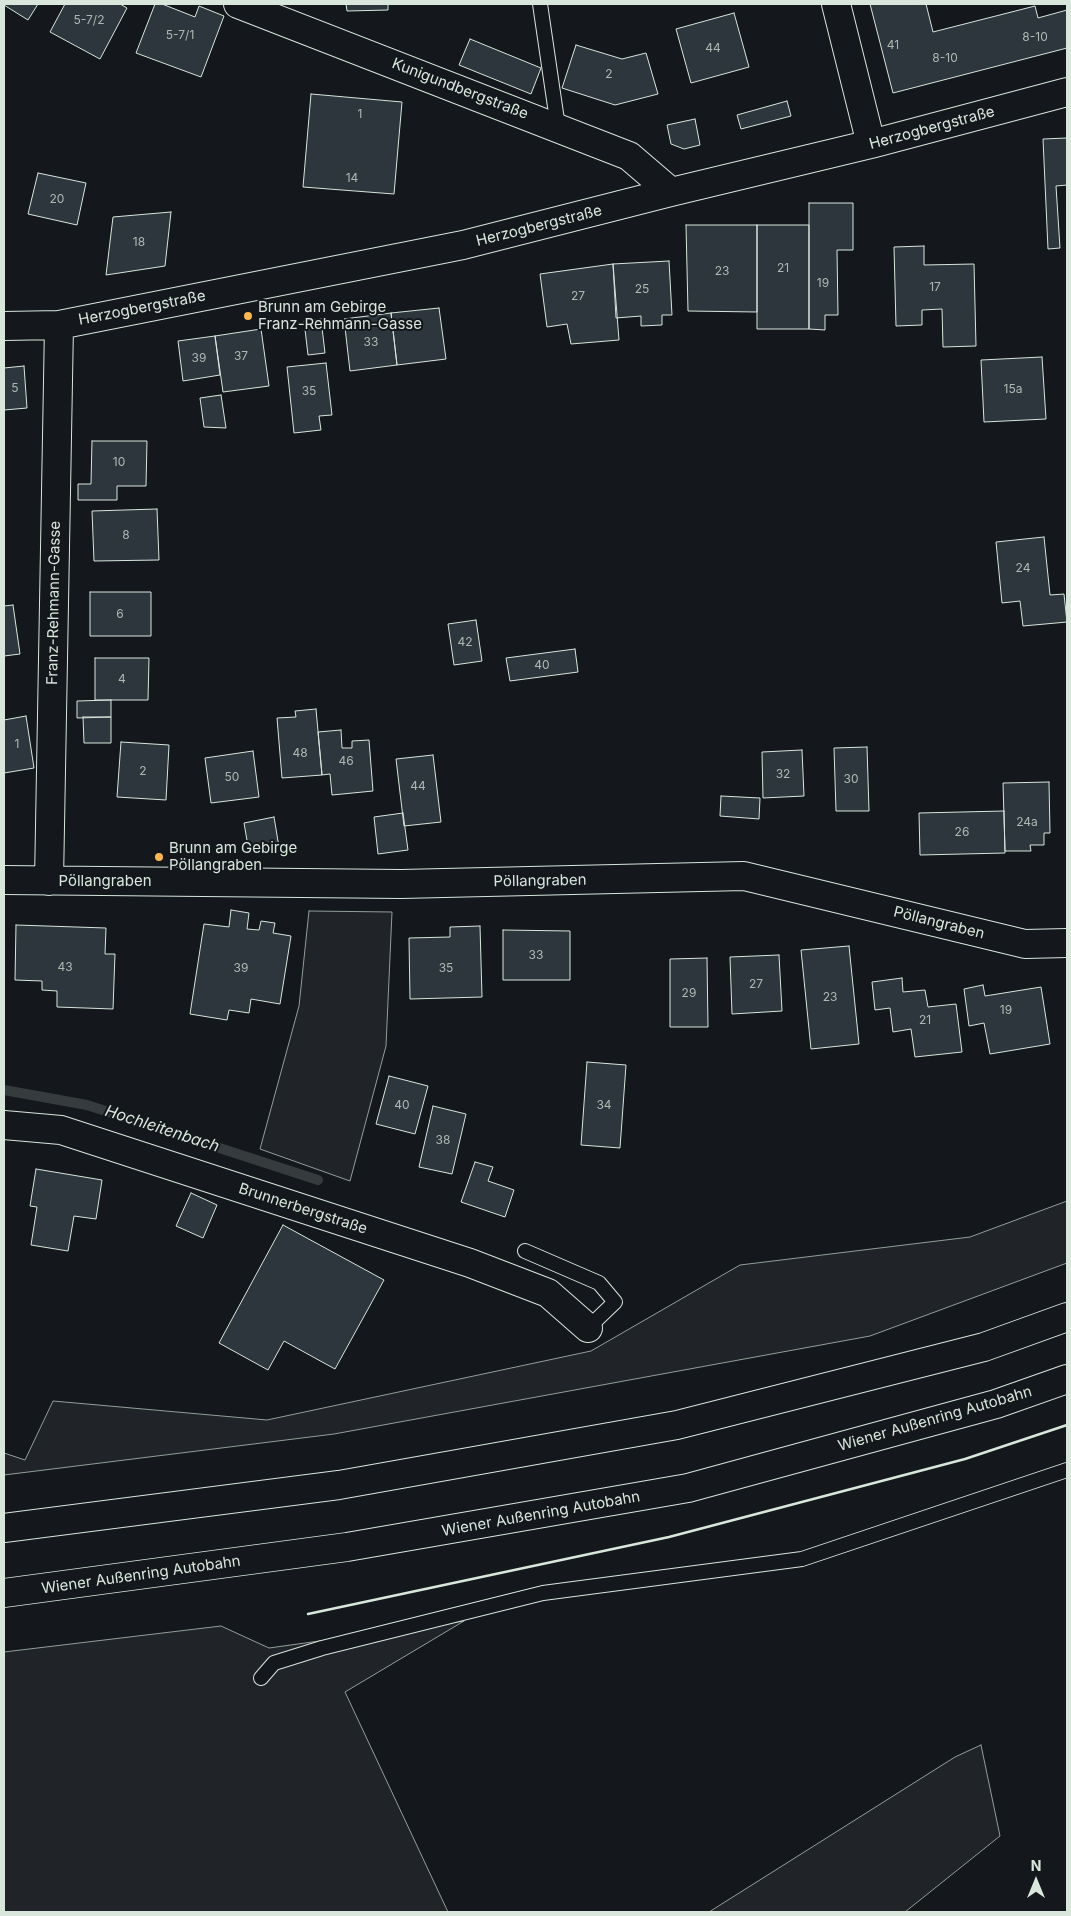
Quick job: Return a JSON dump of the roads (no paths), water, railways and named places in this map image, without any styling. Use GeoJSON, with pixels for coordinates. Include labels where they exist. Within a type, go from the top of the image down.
{"type":"FeatureCollection","features":[{"type":"Feature","properties":{"kind":"main road","name":"Kunigundbergstraße"},"geometry":{"type":"LineString","coordinates":[[238,4],[629,156],[671,192]]}},
{"type":"Feature","properties":{"kind":"main road"},"geometry":{"type":"LineString","coordinates":[[836,4],[871,144]]}},
{"type":"Feature","properties":{"kind":"main road","name":"Herzogbergstraße"},"geometry":{"type":"LineString","coordinates":[[4,326],[59,325],[463,245],[871,144],[1067,92]]}},
{"type":"Feature","properties":{"kind":"main road","name":"Franz-Rehmann-Gasse"},"geometry":{"type":"LineString","coordinates":[[49,881],[59,325]]}},
{"type":"Feature","properties":{"kind":"main road","name":"Pöllangraben"},"geometry":{"type":"LineString","coordinates":[[4,880],[401,884],[744,876],[1025,944],[1067,943]]}},
{"type":"Feature","properties":{"kind":"main road","name":"Brunnerbergstraße"},"geometry":{"type":"LineString","coordinates":[[4,1125],[60,1130],[470,1263],[548,1293],[588,1328]]}},
{"type":"Feature","properties":{"kind":"main road"},"geometry":{"type":"LineString","coordinates":[[4,1528],[339,1485],[677,1425],[984,1347],[1067,1316]]}},
{"type":"Feature","properties":{"kind":"main road","name":"Wiener Außenring Autobahn"},"geometry":{"type":"LineString","coordinates":[[4,1593],[346,1548],[688,1488],[996,1404],[1067,1379]]}},
{"type":"Feature","properties":{"kind":"lane"},"geometry":{"type":"LineString","coordinates":[[540,4],[558,127]]}},
{"type":"Feature","properties":{"kind":"lane"},"geometry":{"type":"LineString","coordinates":[[525,1251],[599,1283],[615,1302],[588,1328]]}},
{"type":"Feature","properties":{"kind":"lane"},"geometry":{"type":"LineString","coordinates":[[261,1678],[274,1663],[322,1648],[543,1593],[802,1559],[1067,1470]]}},
{"type":"Feature","properties":{"kind":"waterway","name":"Hochleitenbach"},"geometry":{"type":"LineString","coordinates":[[4,1090],[87,1105],[318,1180]]}},
{"type":"Feature","properties":{"kind":"place","name":"Brunn am Gebirge Franz-Rehmann-Gasse"},"geometry":{"type":"Point","coordinates":[248,316]}},
{"type":"Feature","properties":{"kind":"place","name":"Brunn am Gebirge Pöllangraben"},"geometry":{"type":"Point","coordinates":[159,857]}}]}
